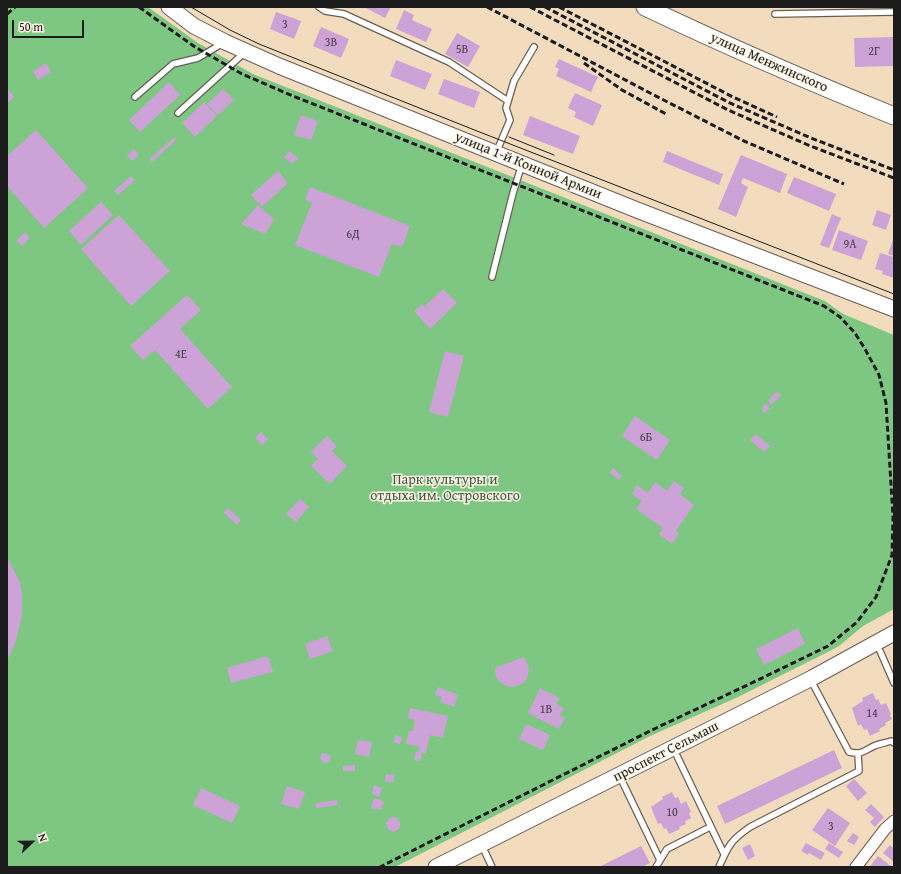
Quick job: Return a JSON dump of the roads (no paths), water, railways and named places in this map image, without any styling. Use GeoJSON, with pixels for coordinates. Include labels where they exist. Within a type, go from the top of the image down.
{"type":"FeatureCollection","features":[{"type":"Feature","properties":{"kind":"main road","name":"улица 1-й Конной Армии"},"geometry":{"type":"LineString","coordinates":[[169,7],[194,26],[225,42],[279,66],[637,210],[894,309]]}},
{"type":"Feature","properties":{"kind":"main road","name":"улица Менжинского"},"geometry":{"type":"LineString","coordinates":[[645,7],[723,44],[894,116]]}},
{"type":"Feature","properties":{"kind":"main road","name":"улица Менжинского"},"geometry":{"type":"LineString","coordinates":[[669,7],[846,85],[894,104]]}},
{"type":"Feature","properties":{"kind":"main road","name":"проспект Сельмаш"},"geometry":{"type":"LineString","coordinates":[[436,867],[805,681],[894,633]]}},
{"type":"Feature","properties":{"kind":"main road","name":"проспект Сельмаш"},"geometry":{"type":"LineString","coordinates":[[455,867],[677,756],[894,644]]}},
{"type":"Feature","properties":{"kind":"street"},"geometry":{"type":"LineString","coordinates":[[856,867],[885,830],[894,821]]}},
{"type":"Feature","properties":{"kind":"lane"},"geometry":{"type":"LineString","coordinates":[[319,7],[325,12],[344,14],[449,62],[508,101]]}},
{"type":"Feature","properties":{"kind":"lane"},"geometry":{"type":"LineString","coordinates":[[775,14],[894,12]]}},
{"type":"Feature","properties":{"kind":"lane"},"geometry":{"type":"LineString","coordinates":[[135,97],[173,64],[198,58],[225,42]]}},
{"type":"Feature","properties":{"kind":"lane"},"geometry":{"type":"LineString","coordinates":[[496,153],[510,120],[506,108],[514,81],[534,47]]}},
{"type":"Feature","properties":{"kind":"lane"},"geometry":{"type":"LineString","coordinates":[[178,113],[245,51]]}},
{"type":"Feature","properties":{"kind":"lane"},"geometry":{"type":"LineString","coordinates":[[492,277],[522,164]]}},
{"type":"Feature","properties":{"kind":"lane"},"geometry":{"type":"LineString","coordinates":[[880,651],[894,683]]}},
{"type":"Feature","properties":{"kind":"lane"},"geometry":{"type":"LineString","coordinates":[[814,686],[849,752],[858,754],[863,753],[874,746],[891,741],[894,743]]}},
{"type":"Feature","properties":{"kind":"lane"},"geometry":{"type":"LineString","coordinates":[[719,867],[727,848],[737,836],[750,827],[859,771],[858,754]]}},
{"type":"Feature","properties":{"kind":"lane"},"geometry":{"type":"LineString","coordinates":[[677,756],[724,854]]}},
{"type":"Feature","properties":{"kind":"lane"},"geometry":{"type":"LineString","coordinates":[[623,783],[660,860]]}},
{"type":"Feature","properties":{"kind":"lane"},"geometry":{"type":"LineString","coordinates":[[656,867],[667,849],[710,827]]}},
{"type":"Feature","properties":{"kind":"lane"},"geometry":{"type":"LineString","coordinates":[[485,852],[492,867]]}},
{"type":"Feature","properties":{"kind":"tram line"},"geometry":{"type":"LineString","coordinates":[[191,7],[230,30],[259,44],[894,294]]}},
{"type":"Feature","properties":{"kind":"tram line"},"geometry":{"type":"LineString","coordinates":[[509,137],[554,155]]}},
{"type":"Feature","properties":{"kind":"railway"},"geometry":{"type":"LineString","coordinates":[[7,14],[15,7]]}},
{"type":"Feature","properties":{"kind":"railway"},"geometry":{"type":"LineString","coordinates":[[139,7],[195,47],[242,74],[293,96],[824,306],[840,317],[855,333],[879,375],[886,403],[893,517],[892,555],[876,597],[857,622],[828,646],[652,730],[380,867]]}},
{"type":"Feature","properties":{"kind":"railway"},"geometry":{"type":"LineString","coordinates":[[487,7],[744,141],[844,184]]}},
{"type":"Feature","properties":{"kind":"railway"},"geometry":{"type":"LineString","coordinates":[[530,7],[728,110],[808,145],[894,178]]}},
{"type":"Feature","properties":{"kind":"railway"},"geometry":{"type":"LineString","coordinates":[[545,7],[730,103],[811,138],[894,170]]}},
{"type":"Feature","properties":{"kind":"railway"},"geometry":{"type":"LineString","coordinates":[[559,7],[733,97],[777,117]]}},
{"type":"Feature","properties":{"kind":"railway"},"geometry":{"type":"LineString","coordinates":[[584,63],[622,90],[666,114]]}},
{"type":"Feature","properties":{"kind":"park label","name":"Парк культуры и отдыха им. Островского"},"geometry":{"type":"Point","coordinates":[445,488]}}]}
